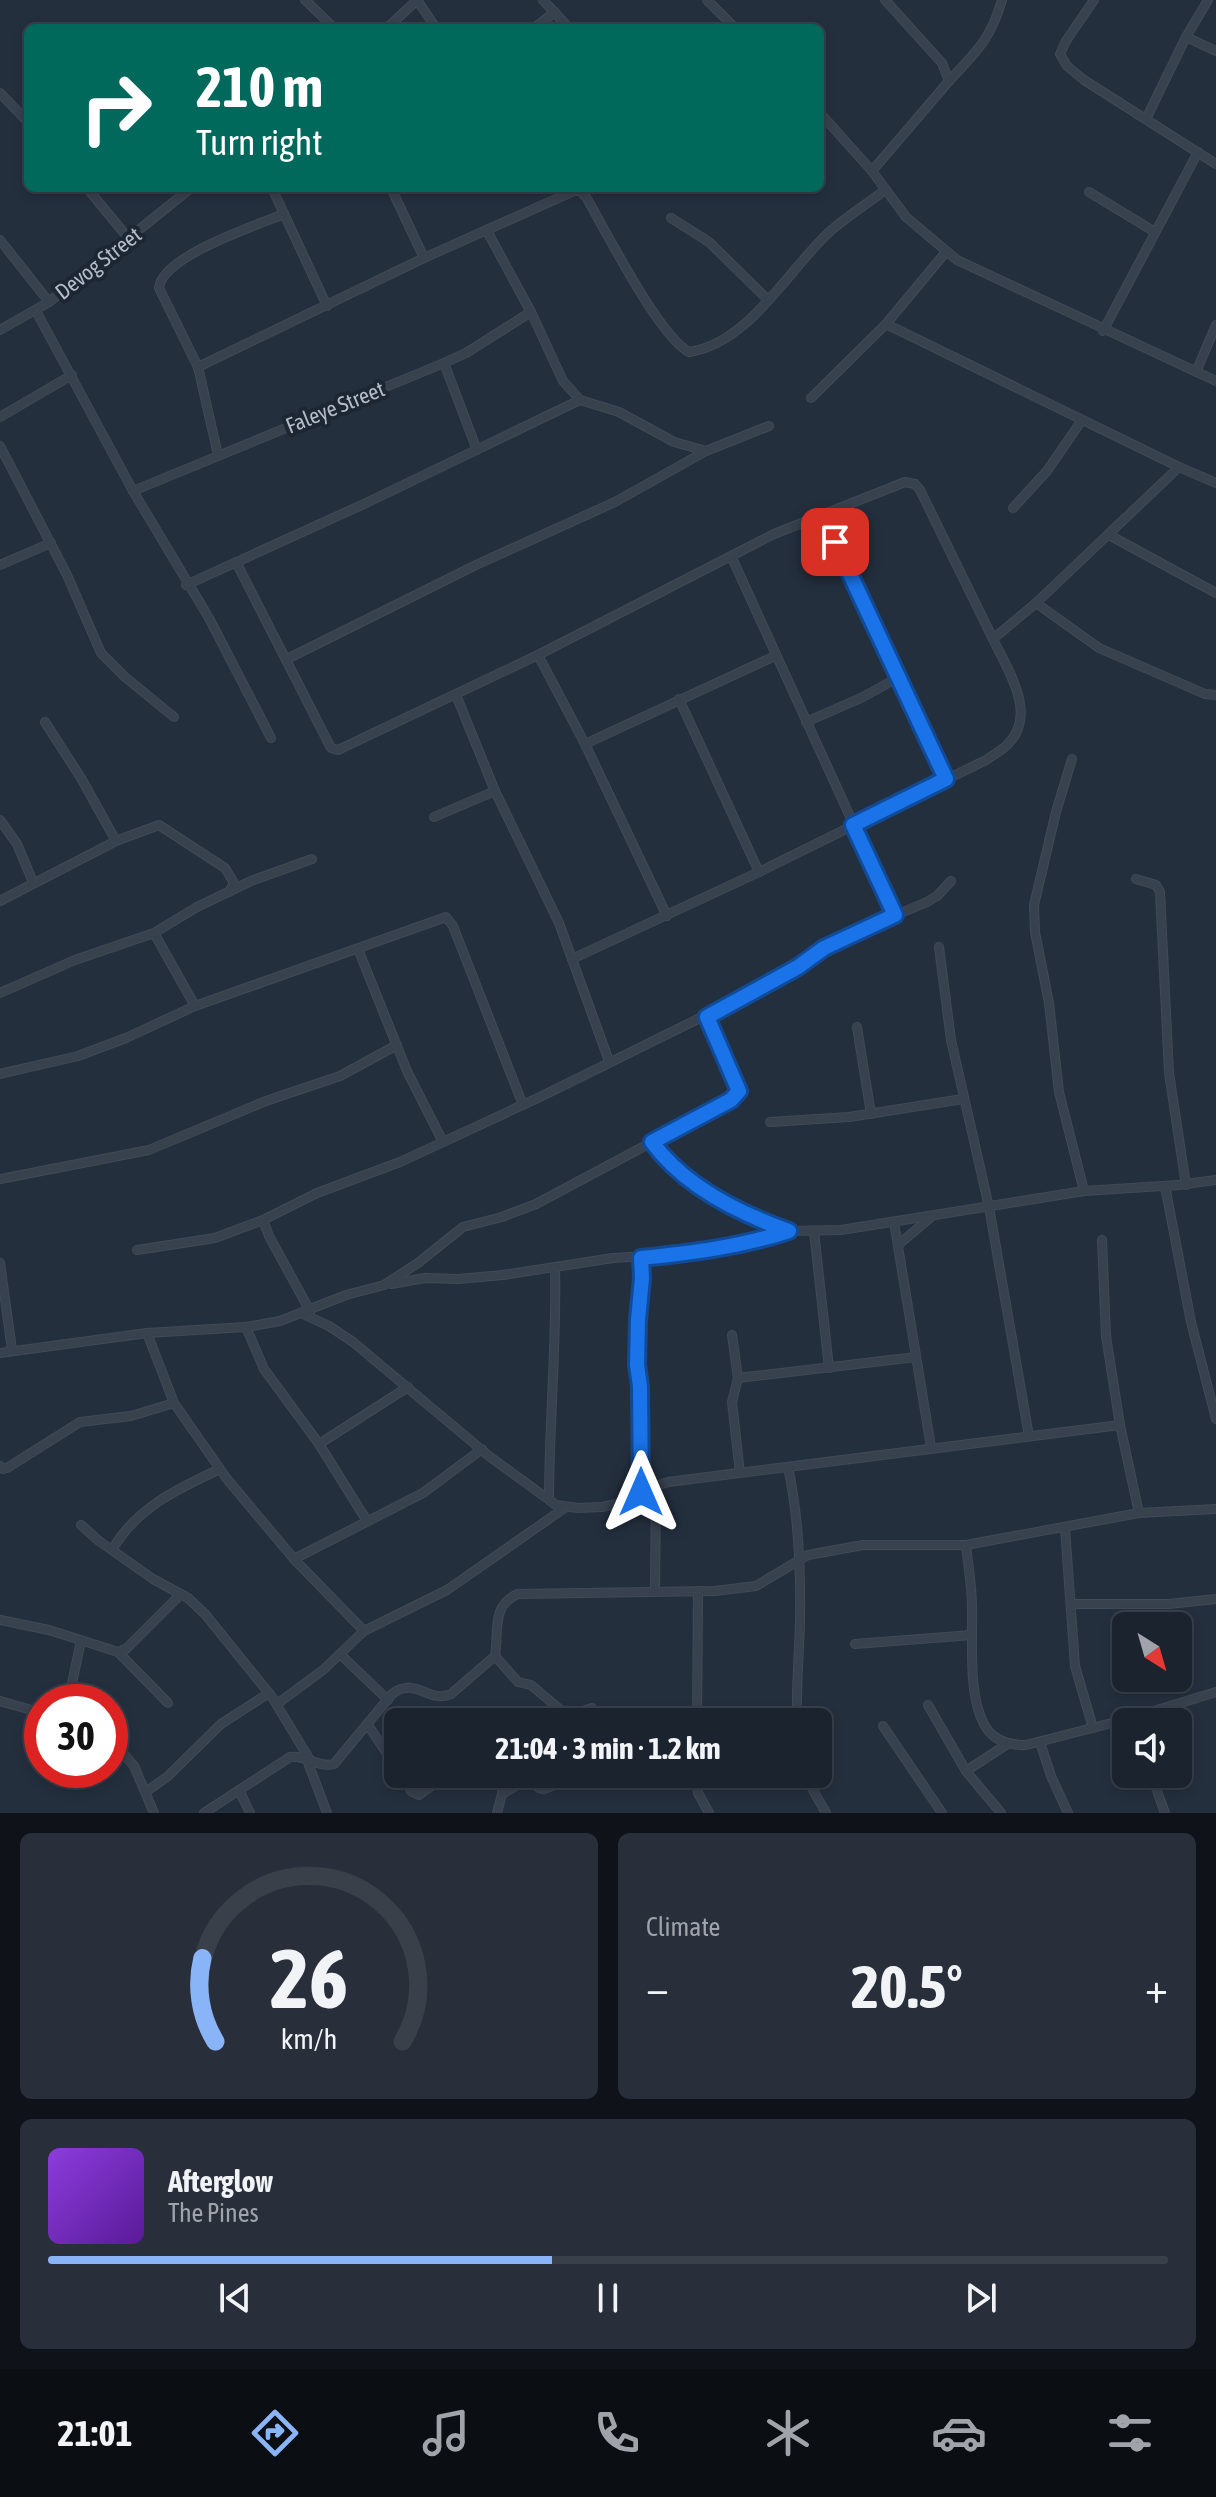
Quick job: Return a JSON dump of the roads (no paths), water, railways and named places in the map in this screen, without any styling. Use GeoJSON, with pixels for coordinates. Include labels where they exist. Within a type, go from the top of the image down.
{"type":"FeatureCollection","features":[{"type":"Feature","properties":{"kind":"street"},"geometry":{"type":"LineString","coordinates":[[305,0],[330,24]]}},
{"type":"Feature","properties":{"kind":"street"},"geometry":{"type":"LineString","coordinates":[[391,24],[417,0],[433,24]]}},
{"type":"Feature","properties":{"kind":"street"},"geometry":{"type":"LineString","coordinates":[[543,0],[566,24]]}},
{"type":"Feature","properties":{"kind":"street"},"geometry":{"type":"LineString","coordinates":[[707,0],[731,24]]}},
{"type":"Feature","properties":{"kind":"street"},"geometry":{"type":"LineString","coordinates":[[885,0],[942,63],[949,81]]}},
{"type":"Feature","properties":{"kind":"street"},"geometry":{"type":"LineString","coordinates":[[872,171],[986,42],[1002,0]]}},
{"type":"Feature","properties":{"kind":"street"},"geometry":{"type":"LineString","coordinates":[[1094,0],[1066,41],[1060,54],[1062,58],[1075,74],[1216,164]]}},
{"type":"Feature","properties":{"kind":"street"},"geometry":{"type":"LineString","coordinates":[[1146,119],[1186,37],[1208,0]]}},
{"type":"Feature","properties":{"kind":"street"},"geometry":{"type":"LineString","coordinates":[[539,24],[555,12]]}},
{"type":"Feature","properties":{"kind":"street"},"geometry":{"type":"LineString","coordinates":[[1186,37],[1216,51]]}},
{"type":"Feature","properties":{"kind":"street"},"geometry":{"type":"LineString","coordinates":[[0,93],[24,118]]}},
{"type":"Feature","properties":{"kind":"street"},"geometry":{"type":"LineString","coordinates":[[824,117],[872,171],[906,217],[945,253],[1103,331],[1216,381]]}},
{"type":"Feature","properties":{"kind":"street"},"geometry":{"type":"LineString","coordinates":[[1103,331],[1198,152]]}},
{"type":"Feature","properties":{"kind":"street"},"geometry":{"type":"LineString","coordinates":[[578,192],[583,193],[652,311],[681,347],[689,352],[722,342],[768,300],[826,235],[885,190]]}},
{"type":"Feature","properties":{"kind":"street"},"geometry":{"type":"LineString","coordinates":[[90,192],[129,239]]}},
{"type":"Feature","properties":{"kind":"street","name":"Devog Street"},"geometry":{"type":"LineString","coordinates":[[0,330],[49,302],[186,192]]}},
{"type":"Feature","properties":{"kind":"street"},"geometry":{"type":"LineString","coordinates":[[274,192],[327,306]]}},
{"type":"Feature","properties":{"kind":"street"},"geometry":{"type":"LineString","coordinates":[[393,192],[424,258]]}},
{"type":"Feature","properties":{"kind":"street"},"geometry":{"type":"LineString","coordinates":[[198,367],[424,258],[572,192]]}},
{"type":"Feature","properties":{"kind":"street"},"geometry":{"type":"LineString","coordinates":[[1089,192],[1155,232]]}},
{"type":"Feature","properties":{"kind":"street"},"geometry":{"type":"LineString","coordinates":[[218,455],[198,367],[159,288],[160,280],[167,270],[202,248],[284,214]]}},
{"type":"Feature","properties":{"kind":"street"},"geometry":{"type":"LineString","coordinates":[[671,218],[709,242],[768,300]]}},
{"type":"Feature","properties":{"kind":"street"},"geometry":{"type":"LineString","coordinates":[[487,231],[531,312],[563,381],[580,400],[619,412],[674,442],[706,451]]}},
{"type":"Feature","properties":{"kind":"street"},"geometry":{"type":"LineString","coordinates":[[0,240],[49,302]]}},
{"type":"Feature","properties":{"kind":"street"},"geometry":{"type":"LineString","coordinates":[[811,398],[886,324],[945,253]]}},
{"type":"Feature","properties":{"kind":"street"},"geometry":{"type":"LineString","coordinates":[[36,311],[133,491],[186,585],[209,618],[271,738]]}},
{"type":"Feature","properties":{"kind":"street","name":"Faleye Street"},"geometry":{"type":"LineString","coordinates":[[133,491],[444,363],[466,353],[531,312]]}},
{"type":"Feature","properties":{"kind":"street"},"geometry":{"type":"LineString","coordinates":[[886,324],[1216,483]]}},
{"type":"Feature","properties":{"kind":"street"},"geometry":{"type":"LineString","coordinates":[[1196,372],[1216,325]]}},
{"type":"Feature","properties":{"kind":"street"},"geometry":{"type":"LineString","coordinates":[[444,363],[477,450]]}},
{"type":"Feature","properties":{"kind":"street"},"geometry":{"type":"LineString","coordinates":[[0,417],[72,375]]}},
{"type":"Feature","properties":{"kind":"street"},"geometry":{"type":"LineString","coordinates":[[186,585],[580,400]]}},
{"type":"Feature","properties":{"kind":"street"},"geometry":{"type":"LineString","coordinates":[[1013,508],[1047,471],[1082,420]]}},
{"type":"Feature","properties":{"kind":"street"},"geometry":{"type":"LineString","coordinates":[[287,659],[476,565],[615,502],[706,451],[769,426]]}},
{"type":"Feature","properties":{"kind":"street"},"geometry":{"type":"LineString","coordinates":[[0,446],[51,543],[101,653],[174,717]]}},
{"type":"Feature","properties":{"kind":"street"},"geometry":{"type":"LineString","coordinates":[[993,639],[1036,603],[1179,467]]}},
{"type":"Feature","properties":{"kind":"street"},"geometry":{"type":"LineString","coordinates":[[236,562],[331,748],[338,750],[538,655],[774,534],[905,482],[915,484],[1016,688],[1021,717],[1008,744],[986,760],[759,872],[572,959]]}},
{"type":"Feature","properties":{"kind":"street"},"geometry":{"type":"LineString","coordinates":[[822,514],[946,779]]}},
{"type":"Feature","properties":{"kind":"street"},"geometry":{"type":"LineString","coordinates":[[1109,535],[1216,593]]}},
{"type":"Feature","properties":{"kind":"street"},"geometry":{"type":"LineString","coordinates":[[0,565],[51,543]]}},
{"type":"Feature","properties":{"kind":"street"},"geometry":{"type":"LineString","coordinates":[[732,558],[895,915]]}},
{"type":"Feature","properties":{"kind":"street"},"geometry":{"type":"LineString","coordinates":[[1036,603],[1099,648],[1205,694],[1216,695]]}},
{"type":"Feature","properties":{"kind":"street"},"geometry":{"type":"LineString","coordinates":[[538,655],[585,744],[667,916]]}},
{"type":"Feature","properties":{"kind":"street"},"geometry":{"type":"LineString","coordinates":[[585,744],[775,656]]}},
{"type":"Feature","properties":{"kind":"street"},"geometry":{"type":"LineString","coordinates":[[806,722],[899,677]]}},
{"type":"Feature","properties":{"kind":"street"},"geometry":{"type":"LineString","coordinates":[[456,695],[495,791],[559,923],[609,1061]]}},
{"type":"Feature","properties":{"kind":"street"},"geometry":{"type":"LineString","coordinates":[[679,699],[759,872]]}},
{"type":"Feature","properties":{"kind":"street"},"geometry":{"type":"LineString","coordinates":[[45,722],[116,841]]}},
{"type":"Feature","properties":{"kind":"street"},"geometry":{"type":"LineString","coordinates":[[1072,759],[1034,905],[1035,932],[1049,1003],[1059,1092],[1084,1191]]}},
{"type":"Feature","properties":{"kind":"street"},"geometry":{"type":"LineString","coordinates":[[434,817],[495,791]]}},
{"type":"Feature","properties":{"kind":"street"},"geometry":{"type":"LineString","coordinates":[[0,820],[17,844],[33,882]]}},
{"type":"Feature","properties":{"kind":"street"},"geometry":{"type":"LineString","coordinates":[[0,901],[116,841],[161,825],[225,868],[234,883],[229,893]]}},
{"type":"Feature","properties":{"kind":"street"},"geometry":{"type":"LineString","coordinates":[[0,993],[75,960],[154,933],[197,907],[251,881],[312,859]]}},
{"type":"Feature","properties":{"kind":"street"},"geometry":{"type":"LineString","coordinates":[[1136,879],[1156,885],[1160,892],[1169,1073],[1186,1185]]}},
{"type":"Feature","properties":{"kind":"street"},"geometry":{"type":"LineString","coordinates":[[137,1250],[215,1238],[263,1220],[317,1193],[400,1162],[707,1017],[798,967],[824,948],[937,896],[951,881]]}},
{"type":"Feature","properties":{"kind":"street"},"geometry":{"type":"LineString","coordinates":[[0,1074],[78,1056],[195,1006],[446,917],[453,926],[523,1105]]}},
{"type":"Feature","properties":{"kind":"street"},"geometry":{"type":"LineString","coordinates":[[154,933],[195,1006]]}},
{"type":"Feature","properties":{"kind":"street"},"geometry":{"type":"LineString","coordinates":[[939,947],[951,1040],[989,1207],[1029,1436]]}},
{"type":"Feature","properties":{"kind":"street"},"geometry":{"type":"LineString","coordinates":[[358,949],[407,1071],[443,1142]]}},
{"type":"Feature","properties":{"kind":"street"},"geometry":{"type":"LineString","coordinates":[[384,1285],[463,1227],[536,1204],[731,1100],[739,1091],[707,1017]]}},
{"type":"Feature","properties":{"kind":"street"},"geometry":{"type":"LineString","coordinates":[[857,1027],[871,1114]]}},
{"type":"Feature","properties":{"kind":"street"},"geometry":{"type":"LineString","coordinates":[[0,1179],[149,1150],[266,1101],[340,1076],[397,1045]]}},
{"type":"Feature","properties":{"kind":"street"},"geometry":{"type":"LineString","coordinates":[[770,1122],[814,1121],[963,1099]]}},
{"type":"Feature","properties":{"kind":"street"},"geometry":{"type":"LineString","coordinates":[[652,1142],[680,1175],[758,1221],[789,1231],[841,1230],[1084,1191],[1186,1185],[1216,1180]]}},
{"type":"Feature","properties":{"kind":"street"},"geometry":{"type":"LineString","coordinates":[[1165,1186],[1191,1322],[1216,1419]]}},
{"type":"Feature","properties":{"kind":"street"},"geometry":{"type":"LineString","coordinates":[[898,1245],[933,1215]]}},
{"type":"Feature","properties":{"kind":"street"},"geometry":{"type":"LineString","coordinates":[[263,1220],[306,1313],[353,1342],[482,1449],[556,1505],[602,1507],[621,1503],[656,1485],[931,1447],[1120,1425]]}},
{"type":"Feature","properties":{"kind":"street"},"geometry":{"type":"LineString","coordinates":[[894,1222],[931,1447]]}},
{"type":"Feature","properties":{"kind":"street"},"geometry":{"type":"LineString","coordinates":[[0,1353],[147,1333],[246,1327],[306,1313],[346,1295],[384,1285],[425,1278],[458,1279],[555,1268],[613,1258],[699,1253],[789,1231]]}},
{"type":"Feature","properties":{"kind":"street"},"geometry":{"type":"LineString","coordinates":[[814,1231],[829,1368]]}},
{"type":"Feature","properties":{"kind":"street"},"geometry":{"type":"LineString","coordinates":[[1102,1240],[1106,1336],[1120,1425],[1139,1513]]}},
{"type":"Feature","properties":{"kind":"street"},"geometry":{"type":"LineString","coordinates":[[641,1258],[637,1365],[641,1492]]}},
{"type":"Feature","properties":{"kind":"street"},"geometry":{"type":"LineString","coordinates":[[0,1263],[12,1350]]}},
{"type":"Feature","properties":{"kind":"street"},"geometry":{"type":"LineString","coordinates":[[418,1263],[425,1278]]}},
{"type":"Feature","properties":{"kind":"street"},"geometry":{"type":"LineString","coordinates":[[549,1500],[549,1440],[556,1326],[555,1268]]}},
{"type":"Feature","properties":{"kind":"street"},"geometry":{"type":"LineString","coordinates":[[246,1327],[264,1369],[319,1444],[367,1521]]}},
{"type":"Feature","properties":{"kind":"street"},"geometry":{"type":"LineString","coordinates":[[147,1333],[174,1403],[220,1469],[294,1559],[364,1631]]}},
{"type":"Feature","properties":{"kind":"street"},"geometry":{"type":"LineString","coordinates":[[732,1335],[738,1378],[732,1402],[740,1473]]}},
{"type":"Feature","properties":{"kind":"street"},"geometry":{"type":"LineString","coordinates":[[738,1378],[916,1357]]}},
{"type":"Feature","properties":{"kind":"street"},"geometry":{"type":"LineString","coordinates":[[319,1444],[408,1387]]}},
{"type":"Feature","properties":{"kind":"street"},"geometry":{"type":"LineString","coordinates":[[0,1466],[7,1468],[54,1435],[80,1422],[131,1416],[174,1403]]}},
{"type":"Feature","properties":{"kind":"street"},"geometry":{"type":"LineString","coordinates":[[294,1559],[423,1493],[482,1449]]}},
{"type":"Feature","properties":{"kind":"street"},"geometry":{"type":"LineString","coordinates":[[788,1467],[796,1507],[800,1559],[796,1708]]}},
{"type":"Feature","properties":{"kind":"street"},"geometry":{"type":"LineString","coordinates":[[112,1550],[128,1525],[148,1508],[220,1469]]}},
{"type":"Feature","properties":{"kind":"street"},"geometry":{"type":"LineString","coordinates":[[655,1592],[656,1485]]}},
{"type":"Feature","properties":{"kind":"street"},"geometry":{"type":"LineString","coordinates":[[277,1704],[364,1631],[447,1590],[567,1507]]}},
{"type":"Feature","properties":{"kind":"street"},"geometry":{"type":"LineString","coordinates":[[204,1813],[290,1757],[325,1766],[334,1764],[392,1694],[403,1687],[445,1697],[495,1656],[499,1610],[504,1602],[518,1594],[698,1591],[756,1586],[813,1554],[863,1545],[966,1545],[1139,1513],[1216,1509]]}},
{"type":"Feature","properties":{"kind":"street"},"geometry":{"type":"LineString","coordinates":[[81,1525],[205,1614],[277,1704],[309,1760],[327,1813]]}},
{"type":"Feature","properties":{"kind":"street"},"geometry":{"type":"LineString","coordinates":[[1065,1528],[1075,1666],[1093,1728]]}},
{"type":"Feature","properties":{"kind":"street"},"geometry":{"type":"LineString","coordinates":[[966,1545],[976,1695],[980,1713],[990,1733],[1009,1743],[1026,1745],[1112,1724]]}},
{"type":"Feature","properties":{"kind":"street"},"geometry":{"type":"LineString","coordinates":[[697,1708],[698,1591]]}},
{"type":"Feature","properties":{"kind":"street"},"geometry":{"type":"LineString","coordinates":[[118,1652],[126,1649],[181,1594]]}},
{"type":"Feature","properties":{"kind":"street"},"geometry":{"type":"LineString","coordinates":[[1071,1604],[1169,1604],[1216,1599]]}},
{"type":"Feature","properties":{"kind":"street"},"geometry":{"type":"LineString","coordinates":[[0,1620],[49,1630],[118,1652],[168,1703]]}},
{"type":"Feature","properties":{"kind":"street"},"geometry":{"type":"LineString","coordinates":[[855,1644],[972,1635]]}},
{"type":"Feature","properties":{"kind":"street"},"geometry":{"type":"LineString","coordinates":[[72,1684],[81,1641]]}},
{"type":"Feature","properties":{"kind":"street"},"geometry":{"type":"LineString","coordinates":[[340,1654],[388,1700]]}},
{"type":"Feature","properties":{"kind":"street"},"geometry":{"type":"LineString","coordinates":[[495,1656],[518,1682],[531,1685],[558,1708]]}},
{"type":"Feature","properties":{"kind":"street"},"geometry":{"type":"LineString","coordinates":[[1169,1708],[1216,1692]]}},
{"type":"Feature","properties":{"kind":"street"},"geometry":{"type":"LineString","coordinates":[[147,1791],[167,1777],[221,1724],[269,1693]]}},
{"type":"Feature","properties":{"kind":"street"},"geometry":{"type":"LineString","coordinates":[[0,1701],[24,1708]]}},
{"type":"Feature","properties":{"kind":"street"},"geometry":{"type":"LineString","coordinates":[[928,1705],[966,1771],[1001,1813]]}},
{"type":"Feature","properties":{"kind":"street"},"geometry":{"type":"LineString","coordinates":[[368,1725],[384,1749]]}},
{"type":"Feature","properties":{"kind":"street"},"geometry":{"type":"LineString","coordinates":[[883,1726],[942,1813]]}},
{"type":"Feature","properties":{"kind":"street"},"geometry":{"type":"LineString","coordinates":[[1040,1742],[1068,1813]]}},
{"type":"Feature","properties":{"kind":"street"},"geometry":{"type":"LineString","coordinates":[[966,1771],[1009,1743]]}},
{"type":"Feature","properties":{"kind":"street"},"geometry":{"type":"LineString","coordinates":[[128,1759],[147,1791],[154,1813]]}},
{"type":"Feature","properties":{"kind":"street"},"geometry":{"type":"LineString","coordinates":[[409,1788],[419,1795],[429,1788]]}},
{"type":"Feature","properties":{"kind":"street"},"geometry":{"type":"LineString","coordinates":[[497,1813],[502,1788]]}},
{"type":"Feature","properties":{"kind":"street"},"geometry":{"type":"LineString","coordinates":[[502,1794],[510,1788]]}},
{"type":"Feature","properties":{"kind":"street"},"geometry":{"type":"LineString","coordinates":[[697,1788],[709,1813]]}},
{"type":"Feature","properties":{"kind":"street"},"geometry":{"type":"LineString","coordinates":[[812,1788],[826,1813]]}},
{"type":"Feature","properties":{"kind":"street"},"geometry":{"type":"LineString","coordinates":[[1156,1788],[1165,1813]]}},
{"type":"Feature","properties":{"kind":"street"},"geometry":{"type":"LineString","coordinates":[[239,1790],[250,1813]]}}]}
